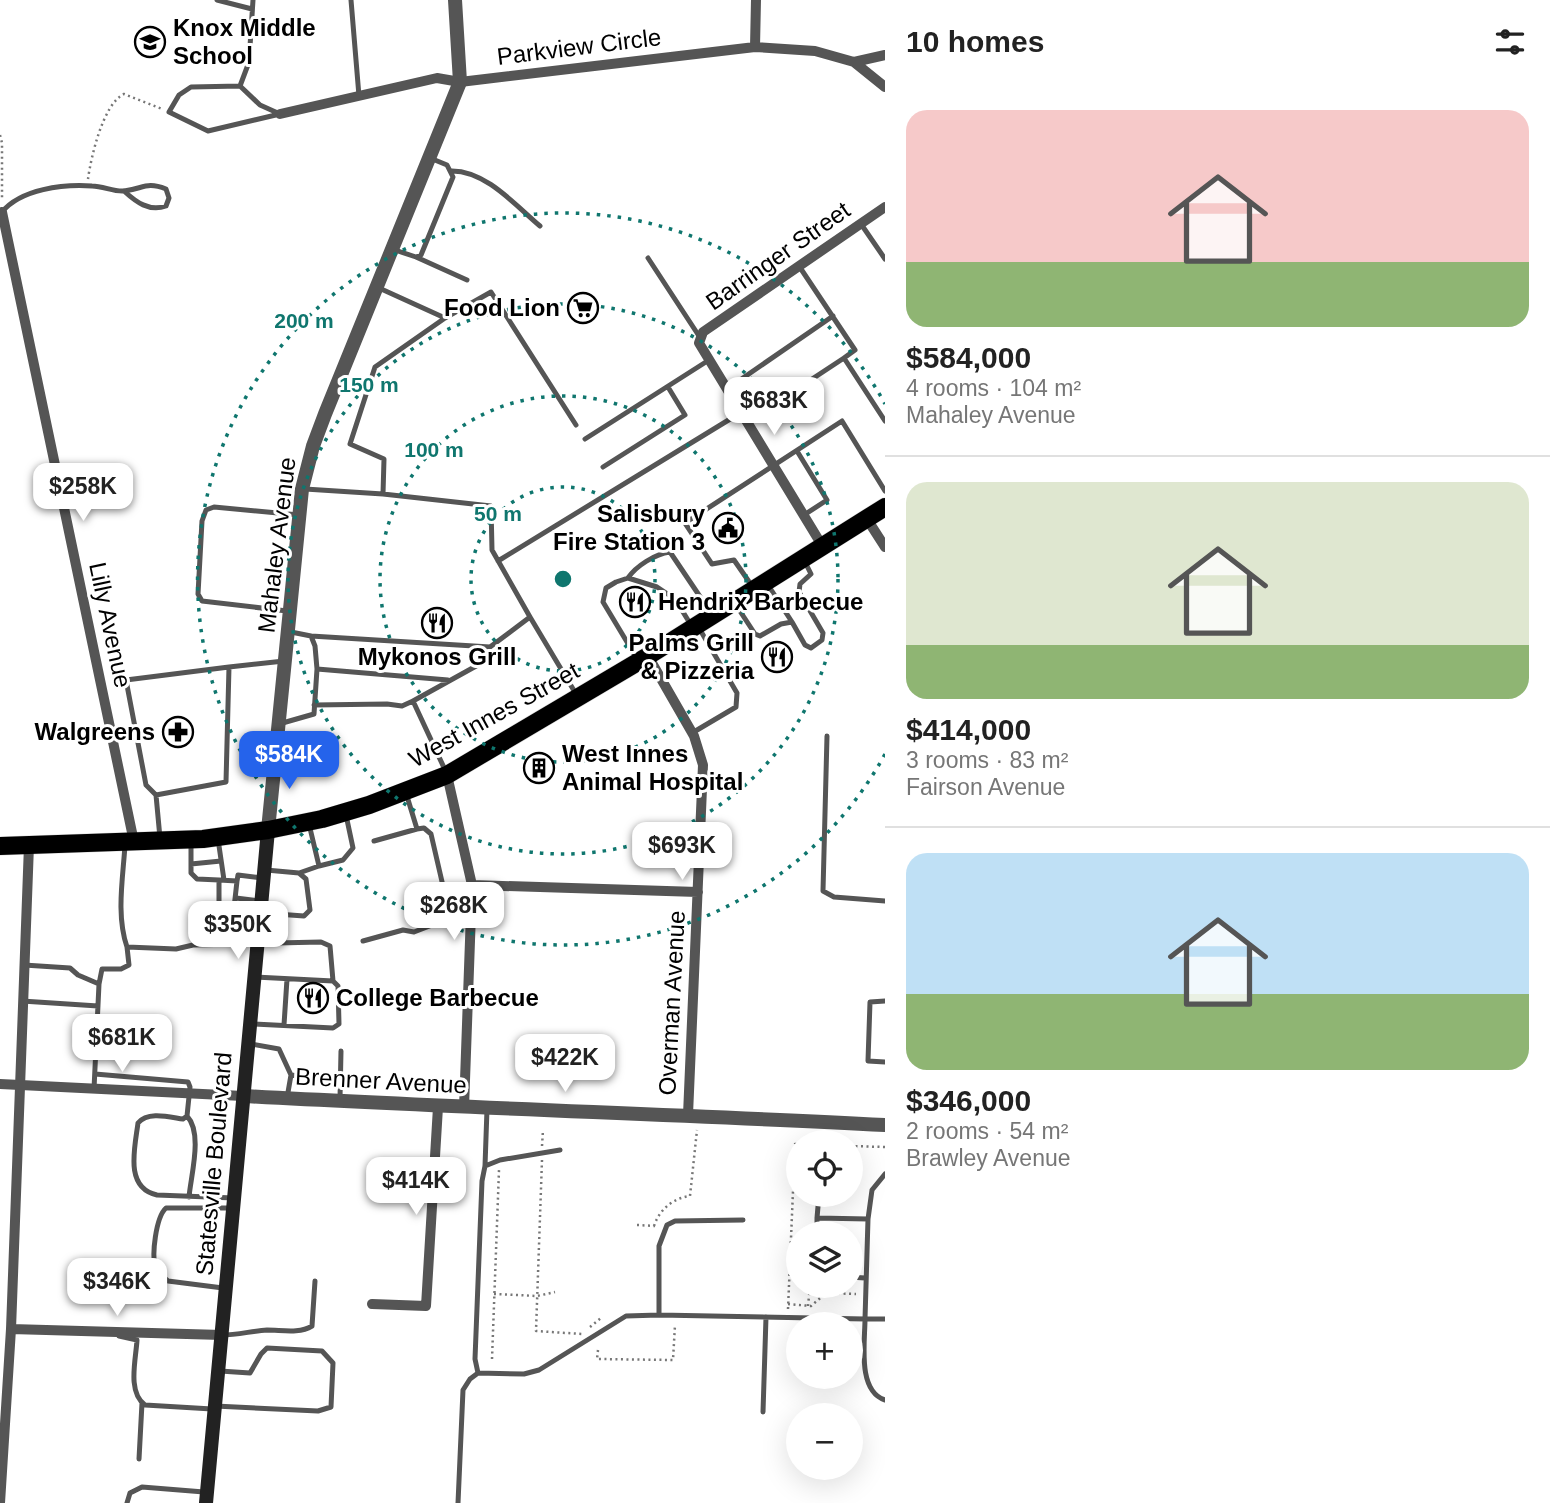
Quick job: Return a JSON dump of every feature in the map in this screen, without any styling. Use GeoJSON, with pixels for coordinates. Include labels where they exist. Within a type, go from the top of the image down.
{"type":"FeatureCollection","features":[{"type":"Feature","properties":{"kind":"main road","name":"West Innes Street"},"geometry":{"type":"LineString","coordinates":[[0,846],[218,837],[308,822],[406,791],[447,775],[879,514]]}},
{"type":"Feature","properties":{"kind":"main road","name":"Statesville Boulevard"},"geometry":{"type":"LineString","coordinates":[[207,1498],[268,830]]}},
{"type":"Feature","properties":{"kind":"street","name":"Mahaley Avenue"},"geometry":{"type":"LineString","coordinates":[[268,830],[302,489],[313,446],[460,82],[455,0]]}},
{"type":"Feature","properties":{"kind":"street"},"geometry":{"type":"LineString","coordinates":[[755,47],[756,0]]}},
{"type":"Feature","properties":{"kind":"street","name":"Parkview Circle"},"geometry":{"type":"LineString","coordinates":[[280,114],[437,78],[460,82],[755,47],[815,51],[854,62]]}},
{"type":"Feature","properties":{"kind":"street"},"geometry":{"type":"LineString","coordinates":[[854,62],[885,54]]}},
{"type":"Feature","properties":{"kind":"street"},"geometry":{"type":"LineString","coordinates":[[854,62],[885,87]]}},
{"type":"Feature","properties":{"kind":"street","name":"Barringer Street"},"geometry":{"type":"LineString","coordinates":[[700,341],[703,332],[885,207]]}},
{"type":"Feature","properties":{"kind":"street","name":"Lilly Avenue"},"geometry":{"type":"LineString","coordinates":[[2,212],[130,842]]}},
{"type":"Feature","properties":{"kind":"street"},"geometry":{"type":"LineString","coordinates":[[700,341],[823,547]]}},
{"type":"Feature","properties":{"kind":"street"},"geometry":{"type":"LineString","coordinates":[[879,514],[885,547]]}},
{"type":"Feature","properties":{"kind":"street","name":"Overman Avenue"},"geometry":{"type":"LineString","coordinates":[[643,659],[692,733],[704,765],[692,1120]]}},
{"type":"Feature","properties":{"kind":"street"},"geometry":{"type":"LineString","coordinates":[[447,775],[472,885],[464,1108]]}},
{"type":"Feature","properties":{"kind":"street"},"geometry":{"type":"LineString","coordinates":[[0,1503],[11,1329],[29,845]]}},
{"type":"Feature","properties":{"kind":"street"},"geometry":{"type":"LineString","coordinates":[[472,885],[698,892]]}},
{"type":"Feature","properties":{"kind":"street","name":"Brenner Avenue"},"geometry":{"type":"LineString","coordinates":[[0,1084],[692,1120],[885,1125]]}},
{"type":"Feature","properties":{"kind":"street"},"geometry":{"type":"LineString","coordinates":[[372,1304],[426,1306],[439,1107]]}},
{"type":"Feature","properties":{"kind":"street"},"geometry":{"type":"LineString","coordinates":[[11,1329],[222,1335]]}},
{"type":"Feature","properties":{"kind":"lane"},"geometry":{"type":"LineString","coordinates":[[216,0],[252,9]]}},
{"type":"Feature","properties":{"kind":"lane"},"geometry":{"type":"LineString","coordinates":[[240,86],[249,62],[253,0]]}},
{"type":"Feature","properties":{"kind":"lane"},"geometry":{"type":"LineString","coordinates":[[351,0],[359,96]]}},
{"type":"Feature","properties":{"kind":"lane"},"geometry":{"type":"LineString","coordinates":[[240,86],[260,105],[280,114],[208,131],[169,112],[179,95],[191,88],[240,86]]}},
{"type":"Feature","properties":{"kind":"lane"},"geometry":{"type":"LineString","coordinates":[[416,257],[421,255],[453,177],[447,165],[429,157]]}},
{"type":"Feature","properties":{"kind":"lane"},"geometry":{"type":"LineString","coordinates":[[452,171],[465,171],[484,180],[540,226]]}},
{"type":"Feature","properties":{"kind":"lane"},"geometry":{"type":"LineString","coordinates":[[2,212],[10,202],[22,195],[42,190],[87,186],[124,191],[154,184],[166,189],[169,198],[166,206],[150,208],[135,201],[124,191]]}},
{"type":"Feature","properties":{"kind":"lane"},"geometry":{"type":"LineString","coordinates":[[861,224],[885,259]]}},
{"type":"Feature","properties":{"kind":"lane"},"geometry":{"type":"LineString","coordinates":[[392,249],[467,280]]}},
{"type":"Feature","properties":{"kind":"lane"},"geometry":{"type":"LineString","coordinates":[[649,258],[700,341]]}},
{"type":"Feature","properties":{"kind":"lane"},"geometry":{"type":"LineString","coordinates":[[498,561],[855,350],[799,266]]}},
{"type":"Feature","properties":{"kind":"lane"},"geometry":{"type":"LineString","coordinates":[[376,287],[445,318]]}},
{"type":"Feature","properties":{"kind":"lane"},"geometry":{"type":"LineString","coordinates":[[383,494],[384,459],[350,444],[375,367],[445,318],[491,292],[576,425]]}},
{"type":"Feature","properties":{"kind":"lane"},"geometry":{"type":"LineString","coordinates":[[727,388],[833,316]]}},
{"type":"Feature","properties":{"kind":"lane"},"geometry":{"type":"LineString","coordinates":[[844,358],[885,421]]}},
{"type":"Feature","properties":{"kind":"lane"},"geometry":{"type":"LineString","coordinates":[[585,439],[709,360]]}},
{"type":"Feature","properties":{"kind":"lane"},"geometry":{"type":"LineString","coordinates":[[603,467],[685,415],[668,387]]}},
{"type":"Feature","properties":{"kind":"lane"},"geometry":{"type":"LineString","coordinates":[[804,559],[811,574],[800,584],[799,592],[823,633],[822,640],[811,648],[806,645],[792,622],[734,560],[712,564],[685,523],[842,421],[885,491]]}},
{"type":"Feature","properties":{"kind":"lane"},"geometry":{"type":"LineString","coordinates":[[797,451],[827,500],[803,515]]}},
{"type":"Feature","properties":{"kind":"lane"},"geometry":{"type":"LineString","coordinates":[[302,489],[383,494],[491,506],[492,550],[578,697]]}},
{"type":"Feature","properties":{"kind":"lane"},"geometry":{"type":"LineString","coordinates":[[290,611],[202,601],[198,594],[202,521],[206,510],[214,506],[299,516]]}},
{"type":"Feature","properties":{"kind":"lane"},"geometry":{"type":"LineString","coordinates":[[643,659],[603,602],[606,588],[628,578],[634,570],[660,554],[670,552],[713,615]]}},
{"type":"Feature","properties":{"kind":"lane"},"geometry":{"type":"LineString","coordinates":[[628,578],[670,594],[695,626],[737,694],[736,707],[692,733]]}},
{"type":"Feature","properties":{"kind":"lane"},"geometry":{"type":"LineString","coordinates":[[734,602],[755,634],[760,636],[781,624],[792,622]]}},
{"type":"Feature","properties":{"kind":"lane"},"geometry":{"type":"LineString","coordinates":[[314,705],[402,706],[487,660],[490,647],[530,617]]}},
{"type":"Feature","properties":{"kind":"lane"},"geometry":{"type":"LineString","coordinates":[[288,631],[311,636],[490,647]]}},
{"type":"Feature","properties":{"kind":"lane"},"geometry":{"type":"LineString","coordinates":[[278,724],[314,714],[317,669],[315,646],[311,636]]}},
{"type":"Feature","properties":{"kind":"lane"},"geometry":{"type":"LineString","coordinates":[[160,841],[156,795],[146,785],[126,680],[285,661]]}},
{"type":"Feature","properties":{"kind":"lane"},"geometry":{"type":"LineString","coordinates":[[156,795],[226,782],[229,667]]}},
{"type":"Feature","properties":{"kind":"lane"},"geometry":{"type":"LineString","coordinates":[[317,669],[450,680]]}},
{"type":"Feature","properties":{"kind":"lane"},"geometry":{"type":"LineString","coordinates":[[413,701],[447,775]]}},
{"type":"Feature","properties":{"kind":"lane"},"geometry":{"type":"LineString","coordinates":[[827,736],[823,891],[834,897],[885,901]]}},
{"type":"Feature","properties":{"kind":"lane"},"geometry":{"type":"LineString","coordinates":[[406,791],[417,829]]}},
{"type":"Feature","properties":{"kind":"lane"},"geometry":{"type":"LineString","coordinates":[[258,938],[232,930],[238,875],[299,873],[343,860],[352,848],[346,812]]}},
{"type":"Feature","properties":{"kind":"lane"},"geometry":{"type":"LineString","coordinates":[[308,822],[319,866]]}},
{"type":"Feature","properties":{"kind":"lane"},"geometry":{"type":"LineString","coordinates":[[363,941],[403,930],[414,932],[445,920],[445,887],[431,834],[424,828],[374,841]]}},
{"type":"Feature","properties":{"kind":"lane"},"geometry":{"type":"LineString","coordinates":[[218,837],[222,880],[219,909],[225,916],[233,917]]}},
{"type":"Feature","properties":{"kind":"lane"},"geometry":{"type":"LineString","coordinates":[[191,840],[191,873],[197,879],[237,881]]}},
{"type":"Feature","properties":{"kind":"lane"},"geometry":{"type":"LineString","coordinates":[[94,1089],[102,969],[121,969],[129,965],[123,935],[122,902],[130,842]]}},
{"type":"Feature","properties":{"kind":"lane"},"geometry":{"type":"LineString","coordinates":[[191,864],[221,861]]}},
{"type":"Feature","properties":{"kind":"lane"},"geometry":{"type":"LineString","coordinates":[[236,898],[261,907],[304,916],[310,910],[306,879],[299,873]]}},
{"type":"Feature","properties":{"kind":"lane"},"geometry":{"type":"LineString","coordinates":[[445,887],[472,885]]}},
{"type":"Feature","properties":{"kind":"lane"},"geometry":{"type":"LineString","coordinates":[[127,947],[176,949],[193,944],[258,938],[321,942],[330,946],[333,981],[338,986],[339,1024],[333,1028],[250,1024]]}},
{"type":"Feature","properties":{"kind":"lane"},"geometry":{"type":"LineString","coordinates":[[24,965],[70,968],[78,975],[99,984]]}},
{"type":"Feature","properties":{"kind":"lane"},"geometry":{"type":"LineString","coordinates":[[254,977],[333,981]]}},
{"type":"Feature","properties":{"kind":"lane"},"geometry":{"type":"LineString","coordinates":[[284,1025],[287,979]]}},
{"type":"Feature","properties":{"kind":"lane"},"geometry":{"type":"LineString","coordinates":[[22,1001],[98,1006]]}},
{"type":"Feature","properties":{"kind":"lane"},"geometry":{"type":"LineString","coordinates":[[885,1001],[870,1002],[868,1061],[885,1062]]}},
{"type":"Feature","properties":{"kind":"lane"},"geometry":{"type":"LineString","coordinates":[[248,1044],[279,1049],[291,1075],[288,1098]]}},
{"type":"Feature","properties":{"kind":"lane"},"geometry":{"type":"LineString","coordinates":[[340,1101],[341,1051]]}},
{"type":"Feature","properties":{"kind":"lane"},"geometry":{"type":"LineString","coordinates":[[95,1074],[184,1080],[190,1087],[187,1116],[192,1122],[196,1137],[189,1196]]}},
{"type":"Feature","properties":{"kind":"lane"},"geometry":{"type":"LineString","coordinates":[[291,1075],[341,1081]]}},
{"type":"Feature","properties":{"kind":"lane"},"geometry":{"type":"LineString","coordinates":[[123,1090],[124,1076]]}},
{"type":"Feature","properties":{"kind":"lane"},"geometry":{"type":"LineString","coordinates":[[478,1373],[475,1359],[487,1109]]}},
{"type":"Feature","properties":{"kind":"lane"},"geometry":{"type":"LineString","coordinates":[[187,1116],[153,1116],[141,1119],[138,1123],[134,1164],[138,1182],[145,1191],[157,1195],[189,1196],[233,1203]]}},
{"type":"Feature","properties":{"kind":"lane"},"geometry":{"type":"LineString","coordinates":[[485,1166],[500,1160],[560,1150]]}},
{"type":"Feature","properties":{"kind":"lane"},"geometry":{"type":"LineString","coordinates":[[885,1174],[872,1190],[865,1278],[866,1377],[873,1391],[885,1400]]}},
{"type":"Feature","properties":{"kind":"lane"},"geometry":{"type":"LineString","coordinates":[[226,1288],[168,1280],[161,1276],[154,1259],[158,1218],[166,1208],[233,1203]]}},
{"type":"Feature","properties":{"kind":"lane"},"geometry":{"type":"LineString","coordinates":[[818,1207],[817,1218],[868,1219]]}},
{"type":"Feature","properties":{"kind":"lane"},"geometry":{"type":"LineString","coordinates":[[659,1315],[659,1246],[665,1228],[676,1221],[743,1220]]}},
{"type":"Feature","properties":{"kind":"lane"},"geometry":{"type":"LineString","coordinates":[[222,1335],[240,1335],[263,1330],[304,1331],[312,1326],[315,1281]]}},
{"type":"Feature","properties":{"kind":"lane"},"geometry":{"type":"LineString","coordinates":[[458,1503],[463,1390],[478,1373],[524,1374],[539,1370],[626,1316],[885,1319]]}},
{"type":"Feature","properties":{"kind":"lane"},"geometry":{"type":"LineString","coordinates":[[763,1412],[766,1317]]}},
{"type":"Feature","properties":{"kind":"lane"},"geometry":{"type":"LineString","coordinates":[[102,1333],[137,1340],[134,1378],[136,1397],[145,1405],[318,1410],[331,1407],[333,1363],[322,1351],[267,1348],[250,1373],[218,1371]]}},
{"type":"Feature","properties":{"kind":"lane"},"geometry":{"type":"LineString","coordinates":[[139,1459],[142,1403]]}},
{"type":"Feature","properties":{"kind":"lane"},"geometry":{"type":"LineString","coordinates":[[127,1503],[130,1493],[142,1488],[207,1498]]}},
{"type":"Feature","properties":{"kind":"path"},"geometry":{"type":"LineString","coordinates":[[87,186],[97,137],[119,96],[124,94],[169,112]]}},
{"type":"Feature","properties":{"kind":"path"},"geometry":{"type":"LineString","coordinates":[[0,135],[2,212]]}},
{"type":"Feature","properties":{"kind":"path"},"geometry":{"type":"LineString","coordinates":[[654,1226],[658,1214],[682,1197],[690,1195],[692,1120]]}},
{"type":"Feature","properties":{"kind":"path"},"geometry":{"type":"LineString","coordinates":[[542,1130],[536,1331],[582,1334],[601,1318]]}},
{"type":"Feature","properties":{"kind":"path"},"geometry":{"type":"LineString","coordinates":[[863,1146],[885,1147]]}},
{"type":"Feature","properties":{"kind":"path"},"geometry":{"type":"LineString","coordinates":[[492,1359],[500,1160]]}},
{"type":"Feature","properties":{"kind":"path"},"geometry":{"type":"LineString","coordinates":[[637,1225],[665,1228]]}},
{"type":"Feature","properties":{"kind":"path"},"geometry":{"type":"LineString","coordinates":[[494,1294],[537,1296],[555,1292]]}},
{"type":"Feature","properties":{"kind":"path"},"geometry":{"type":"LineString","coordinates":[[788,1298],[788,1309]]}},
{"type":"Feature","properties":{"kind":"path"},"geometry":{"type":"LineString","coordinates":[[808,1306],[809,1298]]}},
{"type":"Feature","properties":{"kind":"path"},"geometry":{"type":"LineString","coordinates":[[788,1304],[811,1306],[820,1298]]}},
{"type":"Feature","properties":{"kind":"path"},"geometry":{"type":"LineString","coordinates":[[598,1350],[597,1359],[673,1360],[675,1322]]}},
{"type":"Feature","properties":{"kind":"place","name":"Knox Middle School"},"geometry":{"type":"Point","coordinates":[150,42]}},
{"type":"Feature","properties":{"kind":"place","name":"Food Lion"},"geometry":{"type":"Point","coordinates":[583,308]}},
{"type":"Feature","properties":{"kind":"place","name":"Salisbury Fire Station 3"},"geometry":{"type":"Point","coordinates":[728,528]}},
{"type":"Feature","properties":{"kind":"place","name":"Hendrix Barbecue"},"geometry":{"type":"Point","coordinates":[635,602]}},
{"type":"Feature","properties":{"kind":"place","name":"Mykonos Grill"},"geometry":{"type":"Point","coordinates":[437,623]}},
{"type":"Feature","properties":{"kind":"place","name":"Palms Grill & Pizzeria"},"geometry":{"type":"Point","coordinates":[777,657]}},
{"type":"Feature","properties":{"kind":"place","name":"Walgreens"},"geometry":{"type":"Point","coordinates":[178,732]}},
{"type":"Feature","properties":{"kind":"place","name":"West Innes Animal Hospital"},"geometry":{"type":"Point","coordinates":[539,768]}},
{"type":"Feature","properties":{"kind":"place","name":"College Barbecue"},"geometry":{"type":"Point","coordinates":[313,998]}}]}
